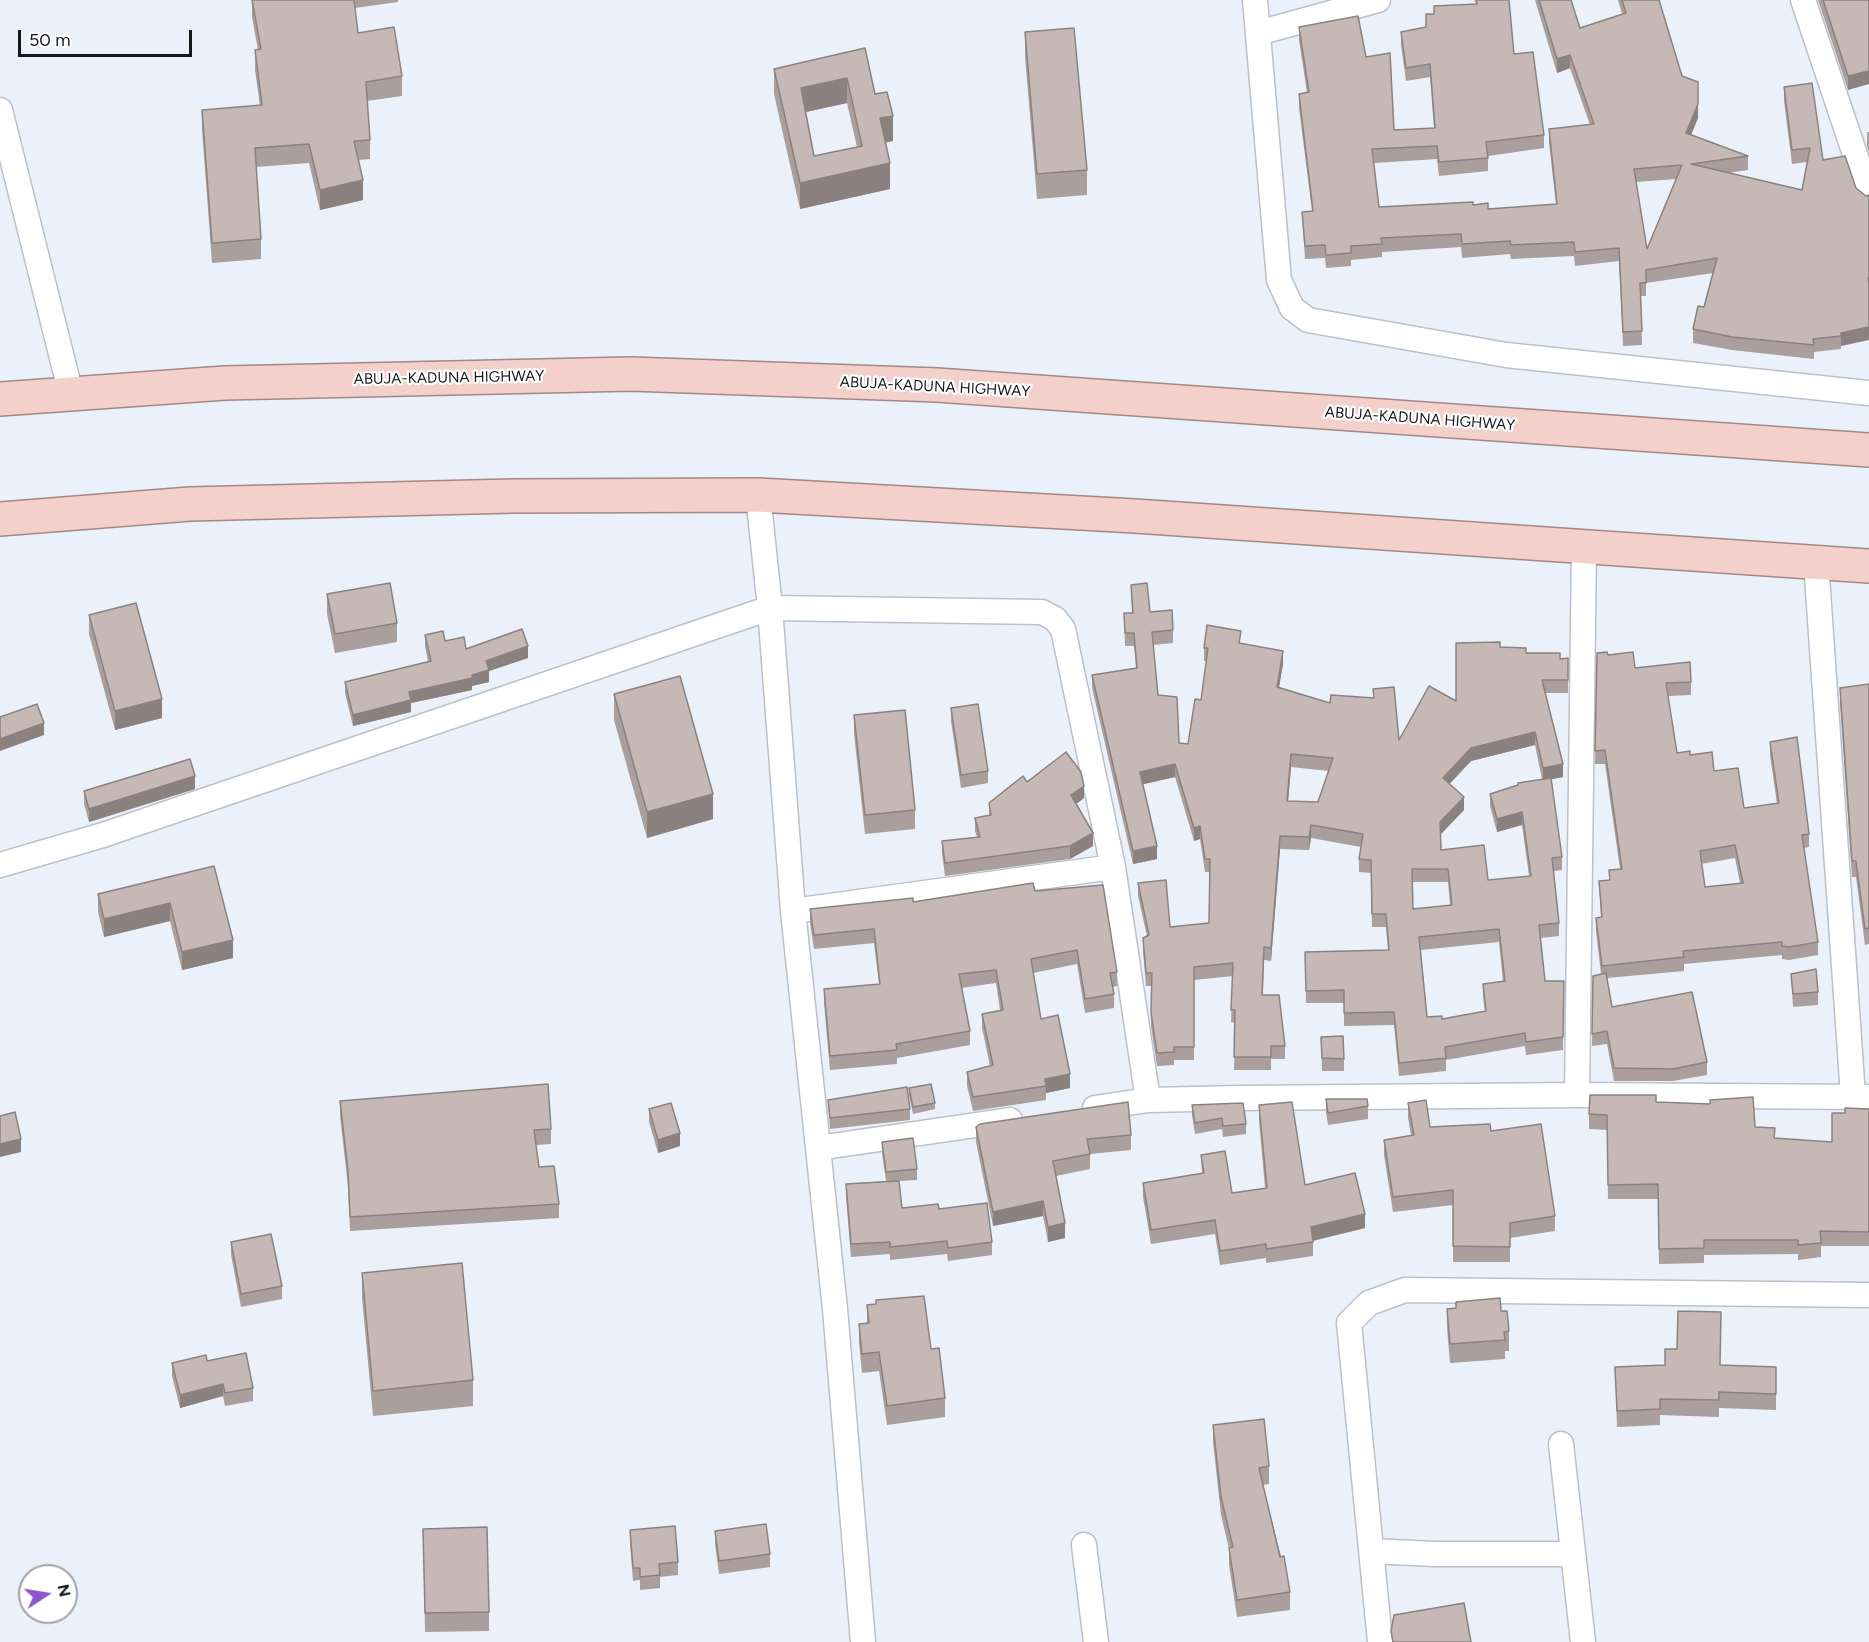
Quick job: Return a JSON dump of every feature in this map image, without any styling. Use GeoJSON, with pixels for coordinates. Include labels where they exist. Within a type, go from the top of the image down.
{"type":"FeatureCollection","features":[{"type":"Feature","properties":{"kind":"highway","name":"ABUJA-KADUNA HIGHWAY"},"geometry":{"type":"LineString","coordinates":[[0,399],[225,383],[631,374],[937,385],[1869,450]]}},
{"type":"Feature","properties":{"kind":"highway"},"geometry":{"type":"LineString","coordinates":[[0,519],[190,504],[513,496],[758,495],[1135,516],[1869,566]]}},
{"type":"Feature","properties":{"kind":"street"},"geometry":{"type":"LineString","coordinates":[[1255,0],[1279,280],[1292,308],[1308,320],[1506,355],[1869,393]]}},
{"type":"Feature","properties":{"kind":"street"},"geometry":{"type":"LineString","coordinates":[[1258,33],[1378,0]]}},
{"type":"Feature","properties":{"kind":"street"},"geometry":{"type":"LineString","coordinates":[[1803,0],[1869,196]]}},
{"type":"Feature","properties":{"kind":"street"},"geometry":{"type":"LineString","coordinates":[[0,110],[4,140],[71,394]]}},
{"type":"Feature","properties":{"kind":"street"},"geometry":{"type":"LineString","coordinates":[[758,495],[770,608],[793,911],[835,1309],[863,1642]]}},
{"type":"Feature","properties":{"kind":"street"},"geometry":{"type":"LineString","coordinates":[[1577,1095],[1584,546]]}},
{"type":"Feature","properties":{"kind":"street"},"geometry":{"type":"LineString","coordinates":[[1077,1110],[1148,1100],[1577,1095],[1861,1096],[1816,562]]}},
{"type":"Feature","properties":{"kind":"street"},"geometry":{"type":"LineString","coordinates":[[0,865],[114,831],[770,608],[1042,612],[1055,619],[1063,629],[1113,867],[1148,1100]]}},
{"type":"Feature","properties":{"kind":"street"},"geometry":{"type":"LineString","coordinates":[[793,911],[1113,867]]}},
{"type":"Feature","properties":{"kind":"street"},"geometry":{"type":"LineString","coordinates":[[818,1148],[1030,1117]]}},
{"type":"Feature","properties":{"kind":"street"},"geometry":{"type":"LineString","coordinates":[[1380,1642],[1348,1323],[1369,1303],[1405,1290],[1869,1295]]}},
{"type":"Feature","properties":{"kind":"street"},"geometry":{"type":"LineString","coordinates":[[1561,1444],[1583,1642]]}},
{"type":"Feature","properties":{"kind":"street"},"geometry":{"type":"LineString","coordinates":[[1084,1545],[1096,1642]]}},
{"type":"Feature","properties":{"kind":"street"},"geometry":{"type":"LineString","coordinates":[[1371,1551],[1435,1554],[1573,1554]]}},
{"type":"Feature","properties":{"kind":"building"},"geometry":{"type":"Polygon","coordinates":[[[252,0],[354,0],[358,33],[394,27],[402,76],[366,82],[370,140],[354,141],[363,180],[320,190],[309,144],[255,148],[261,239],[212,243],[202,110],[262,105],[255,50],[261,49],[252,0]]]}},
{"type":"Feature","properties":{"kind":"building"},"geometry":{"type":"Polygon","coordinates":[[[1476,0],[1509,0],[1514,54],[1533,52],[1544,135],[1486,142],[1488,158],[1439,162],[1437,146],[1372,149],[1379,207],[1473,202],[1473,205],[1488,203],[1488,209],[1557,204],[1549,129],[1594,124],[1570,55],[1557,59],[1539,0],[1571,0],[1580,28],[1626,13],[1622,0],[1659,0],[1682,76],[1698,82],[1698,104],[1686,133],[1748,156],[1691,164],[1802,190],[1810,148],[1792,150],[1784,87],[1812,83],[1823,160],[1845,156],[1856,188],[1866,196],[1869,195],[1869,327],[1841,333],[1841,336],[1813,339],[1814,345],[1732,337],[1693,329],[1698,306],[1704,307],[1717,258],[1646,270],[1646,283],[1640,283],[1642,331],[1623,332],[1619,248],[1575,252],[1574,242],[1511,245],[1510,241],[1462,244],[1461,234],[1381,238],[1382,244],[1351,246],[1351,253],[1326,255],[1325,245],[1305,246],[1302,212],[1313,211],[1299,94],[1309,92],[1299,27],[1358,16],[1366,57],[1390,53],[1394,130],[1435,128],[1430,64],[1406,68],[1401,32],[1426,27],[1426,14],[1434,14],[1434,6],[1477,4],[1476,0]],[[1682,165],[1634,169],[1647,249],[1682,165]]]}},
{"type":"Feature","properties":{"kind":"building"},"geometry":{"type":"Polygon","coordinates":[[[1823,0],[1869,0],[1869,71],[1848,76],[1823,0]]]}},
{"type":"Feature","properties":{"kind":"building"},"geometry":{"type":"Polygon","coordinates":[[[1074,28],[1087,170],[1037,174],[1025,32],[1074,28]]]}},
{"type":"Feature","properties":{"kind":"building"},"geometry":{"type":"Polygon","coordinates":[[[865,48],[875,94],[887,92],[893,116],[880,118],[890,163],[800,183],[774,69],[865,48]],[[847,78],[801,88],[814,156],[862,146],[847,78]]]}},
{"type":"Feature","properties":{"kind":"building"},"geometry":{"type":"Polygon","coordinates":[[[390,583],[397,623],[335,634],[327,594],[390,583]]]}},
{"type":"Feature","properties":{"kind":"building"},"geometry":{"type":"Polygon","coordinates":[[[1147,583],[1150,612],[1172,610],[1173,630],[1152,632],[1158,695],[1177,697],[1179,743],[1188,744],[1195,699],[1201,700],[1208,648],[1204,648],[1207,625],[1241,631],[1239,643],[1283,651],[1277,687],[1330,703],[1331,695],[1374,698],[1373,689],[1394,687],[1399,740],[1429,686],[1456,701],[1456,643],[1500,642],[1500,647],[1526,648],[1526,653],[1560,653],[1560,659],[1568,658],[1568,680],[1542,680],[1563,764],[1543,768],[1535,732],[1471,748],[1443,778],[1464,797],[1440,822],[1441,850],[1484,845],[1488,880],[1531,876],[1522,812],[1497,819],[1490,794],[1518,785],[1518,783],[1551,778],[1562,857],[1552,858],[1559,923],[1539,925],[1545,981],[1564,981],[1563,1037],[1526,1042],[1525,1033],[1445,1047],[1446,1058],[1399,1063],[1394,1012],[1344,1013],[1344,990],[1306,991],[1305,952],[1389,950],[1386,914],[1372,914],[1371,860],[1359,859],[1363,834],[1311,825],[1309,837],[1280,836],[1271,948],[1264,947],[1262,995],[1279,995],[1285,1046],[1271,1046],[1271,1057],[1234,1057],[1235,1010],[1231,1010],[1233,963],[1194,967],[1194,1047],[1174,1047],[1174,1052],[1157,1053],[1151,1013],[1152,973],[1146,973],[1143,938],[1149,935],[1138,883],[1166,880],[1170,927],[1209,923],[1210,859],[1205,859],[1200,826],[1194,828],[1175,764],[1140,772],[1157,846],[1133,851],[1092,675],[1137,668],[1134,633],[1125,633],[1124,613],[1133,613],[1131,585],[1147,583]],[[1291,754],[1287,801],[1318,802],[1333,758],[1291,754]],[[1412,869],[1413,909],[1452,905],[1448,869],[1412,869]],[[1499,929],[1419,937],[1427,1017],[1442,1016],[1442,1019],[1486,1011],[1483,984],[1505,981],[1499,929]]]}},
{"type":"Feature","properties":{"kind":"building"},"geometry":{"type":"Polygon","coordinates":[[[136,603],[162,699],[115,711],[89,615],[136,603]]]}},
{"type":"Feature","properties":{"kind":"building"},"geometry":{"type":"Polygon","coordinates":[[[522,629],[528,646],[486,661],[489,670],[472,675],[472,678],[409,692],[411,700],[353,715],[345,682],[431,661],[425,635],[443,631],[445,641],[464,637],[466,649],[522,629]]]}},
{"type":"Feature","properties":{"kind":"building"},"geometry":{"type":"Polygon","coordinates":[[[1607,652],[1608,655],[1633,652],[1635,668],[1690,662],[1691,682],[1666,683],[1677,753],[1690,751],[1690,755],[1712,752],[1714,771],[1738,768],[1744,808],[1779,803],[1770,742],[1797,737],[1809,834],[1802,835],[1818,942],[1789,947],[1782,946],[1782,942],[1683,951],[1684,957],[1602,966],[1596,918],[1602,917],[1599,881],[1610,880],[1609,870],[1622,869],[1605,750],[1595,751],[1597,653],[1607,652]],[[1735,845],[1700,851],[1705,887],[1743,883],[1735,845]]]}},
{"type":"Feature","properties":{"kind":"building"},"geometry":{"type":"Polygon","coordinates":[[[680,676],[713,794],[647,812],[614,694],[680,676]]]}},
{"type":"Feature","properties":{"kind":"building"},"geometry":{"type":"Polygon","coordinates":[[[1869,684],[1869,928],[1865,929],[1856,861],[1852,861],[1840,688],[1869,684]]]}},
{"type":"Feature","properties":{"kind":"building"},"geometry":{"type":"Polygon","coordinates":[[[37,704],[44,723],[0,739],[0,717],[37,704]]]}},
{"type":"Feature","properties":{"kind":"building"},"geometry":{"type":"Polygon","coordinates":[[[978,704],[988,771],[961,775],[951,708],[978,704]]]}},
{"type":"Feature","properties":{"kind":"building"},"geometry":{"type":"Polygon","coordinates":[[[905,710],[915,810],[865,815],[854,715],[905,710]]]}},
{"type":"Feature","properties":{"kind":"building"},"geometry":{"type":"Polygon","coordinates":[[[1066,752],[1081,772],[1084,786],[1071,795],[1093,833],[1070,846],[945,863],[942,841],[980,837],[975,818],[991,815],[989,803],[1023,776],[1027,782],[1066,752]]]}},
{"type":"Feature","properties":{"kind":"building"},"geometry":{"type":"Polygon","coordinates":[[[190,759],[195,776],[89,809],[84,791],[190,759]]]}},
{"type":"Feature","properties":{"kind":"building"},"geometry":{"type":"Polygon","coordinates":[[[214,866],[233,940],[182,952],[170,903],[104,919],[98,894],[214,866]]]}},
{"type":"Feature","properties":{"kind":"building"},"geometry":{"type":"Polygon","coordinates":[[[1033,883],[1035,891],[1103,885],[1117,972],[1110,973],[1114,994],[1085,999],[1077,950],[1031,959],[1041,1019],[1058,1015],[1070,1074],[1045,1079],[1046,1086],[973,1097],[967,1072],[993,1065],[982,1014],[1003,1010],[996,970],[959,974],[970,1031],[896,1044],[897,1050],[830,1056],[824,989],[880,984],[874,929],[814,935],[810,909],[913,898],[913,902],[1033,883]]]}},
{"type":"Feature","properties":{"kind":"building"},"geometry":{"type":"Polygon","coordinates":[[[1816,969],[1818,992],[1793,994],[1791,974],[1816,969]]]}},
{"type":"Feature","properties":{"kind":"building"},"geometry":{"type":"Polygon","coordinates":[[[1606,973],[1612,1007],[1692,992],[1707,1062],[1673,1069],[1614,1068],[1607,1031],[1592,1034],[1593,976],[1606,973]]]}},
{"type":"Feature","properties":{"kind":"building"},"geometry":{"type":"Polygon","coordinates":[[[1343,1036],[1344,1059],[1322,1058],[1321,1037],[1343,1036]]]}},
{"type":"Feature","properties":{"kind":"building"},"geometry":{"type":"Polygon","coordinates":[[[548,1084],[551,1129],[534,1130],[539,1167],[554,1166],[559,1204],[350,1217],[348,1171],[340,1101],[548,1084]]]}},
{"type":"Feature","properties":{"kind":"building"},"geometry":{"type":"Polygon","coordinates":[[[931,1084],[935,1103],[913,1107],[909,1088],[931,1084]]]}},
{"type":"Feature","properties":{"kind":"building"},"geometry":{"type":"Polygon","coordinates":[[[907,1087],[910,1109],[830,1118],[828,1100],[907,1087]]]}},
{"type":"Feature","properties":{"kind":"building"},"geometry":{"type":"Polygon","coordinates":[[[1590,1095],[1656,1095],[1656,1102],[1710,1104],[1710,1100],[1753,1097],[1755,1127],[1775,1128],[1774,1138],[1832,1142],[1832,1113],[1845,1113],[1845,1108],[1869,1109],[1869,1232],[1820,1231],[1821,1243],[1798,1245],[1798,1240],[1704,1240],[1704,1248],[1659,1249],[1658,1184],[1608,1185],[1607,1115],[1589,1114],[1590,1095]]]}},
{"type":"Feature","properties":{"kind":"building"},"geometry":{"type":"Polygon","coordinates":[[[1326,1099],[1367,1099],[1368,1106],[1328,1113],[1326,1099]]]}},
{"type":"Feature","properties":{"kind":"building"},"geometry":{"type":"Polygon","coordinates":[[[1426,1100],[1430,1127],[1490,1124],[1491,1131],[1541,1124],[1555,1216],[1510,1223],[1510,1247],[1453,1246],[1453,1190],[1393,1197],[1384,1140],[1414,1135],[1408,1103],[1426,1100]]]}},
{"type":"Feature","properties":{"kind":"building"},"geometry":{"type":"Polygon","coordinates":[[[1128,1102],[1131,1135],[1087,1139],[1090,1154],[1053,1161],[1065,1223],[1048,1227],[1043,1201],[993,1212],[976,1127],[980,1124],[1128,1102]]]}},
{"type":"Feature","properties":{"kind":"building"},"geometry":{"type":"Polygon","coordinates":[[[1292,1102],[1305,1185],[1355,1173],[1365,1214],[1311,1227],[1313,1242],[1266,1249],[1266,1244],[1220,1251],[1215,1220],[1151,1230],[1143,1183],[1204,1173],[1201,1155],[1225,1151],[1232,1193],[1267,1188],[1259,1105],[1292,1102]]]}},
{"type":"Feature","properties":{"kind":"building"},"geometry":{"type":"Polygon","coordinates":[[[671,1103],[680,1133],[658,1140],[649,1109],[671,1103]]]}},
{"type":"Feature","properties":{"kind":"building"},"geometry":{"type":"Polygon","coordinates":[[[1243,1103],[1246,1124],[1223,1126],[1222,1118],[1195,1123],[1192,1105],[1243,1103]]]}},
{"type":"Feature","properties":{"kind":"building"},"geometry":{"type":"Polygon","coordinates":[[[15,1112],[21,1139],[0,1144],[0,1116],[15,1112]]]}},
{"type":"Feature","properties":{"kind":"building"},"geometry":{"type":"Polygon","coordinates":[[[913,1138],[917,1169],[886,1172],[882,1142],[913,1138]]]}},
{"type":"Feature","properties":{"kind":"building"},"geometry":{"type":"Polygon","coordinates":[[[899,1181],[902,1208],[938,1204],[939,1209],[987,1203],[992,1242],[948,1248],[947,1241],[890,1247],[890,1242],[851,1244],[846,1184],[899,1181]]]}},
{"type":"Feature","properties":{"kind":"building"},"geometry":{"type":"Polygon","coordinates":[[[271,1234],[282,1286],[241,1294],[231,1242],[271,1234]]]}},
{"type":"Feature","properties":{"kind":"building"},"geometry":{"type":"Polygon","coordinates":[[[462,1263],[473,1380],[373,1391],[362,1273],[462,1263]]]}},
{"type":"Feature","properties":{"kind":"building"},"geometry":{"type":"Polygon","coordinates":[[[924,1296],[931,1349],[939,1348],[945,1398],[887,1406],[879,1352],[862,1354],[859,1324],[869,1323],[867,1305],[876,1304],[876,1300],[924,1296]]]}},
{"type":"Feature","properties":{"kind":"building"},"geometry":{"type":"Polygon","coordinates":[[[1500,1298],[1501,1311],[1507,1311],[1509,1331],[1504,1332],[1505,1340],[1450,1344],[1447,1309],[1456,1308],[1456,1302],[1500,1298]]]}},
{"type":"Feature","properties":{"kind":"building"},"geometry":{"type":"Polygon","coordinates":[[[1678,1311],[1721,1312],[1720,1365],[1776,1367],[1776,1394],[1719,1392],[1719,1400],[1660,1399],[1660,1409],[1617,1411],[1615,1367],[1665,1365],[1665,1349],[1677,1349],[1678,1311]]]}},
{"type":"Feature","properties":{"kind":"building"},"geometry":{"type":"Polygon","coordinates":[[[246,1353],[253,1388],[225,1393],[223,1384],[180,1395],[172,1363],[206,1355],[207,1361],[246,1353]]]}},
{"type":"Feature","properties":{"kind":"building"},"geometry":{"type":"Polygon","coordinates":[[[1264,1419],[1269,1466],[1259,1468],[1280,1557],[1284,1556],[1290,1592],[1237,1600],[1229,1548],[1233,1547],[1221,1497],[1213,1425],[1264,1419]]]}},
{"type":"Feature","properties":{"kind":"building"},"geometry":{"type":"Polygon","coordinates":[[[766,1524],[770,1554],[719,1561],[715,1531],[766,1524]]]}},
{"type":"Feature","properties":{"kind":"building"},"geometry":{"type":"Polygon","coordinates":[[[675,1526],[678,1562],[659,1564],[660,1575],[640,1577],[640,1568],[633,1568],[630,1530],[675,1526]]]}},
{"type":"Feature","properties":{"kind":"building"},"geometry":{"type":"Polygon","coordinates":[[[487,1527],[489,1612],[425,1613],[423,1529],[487,1527]]]}},
{"type":"Feature","properties":{"kind":"building"},"geometry":{"type":"Polygon","coordinates":[[[1464,1603],[1471,1642],[1393,1642],[1391,1631],[1394,1615],[1464,1603]]]}}]}
